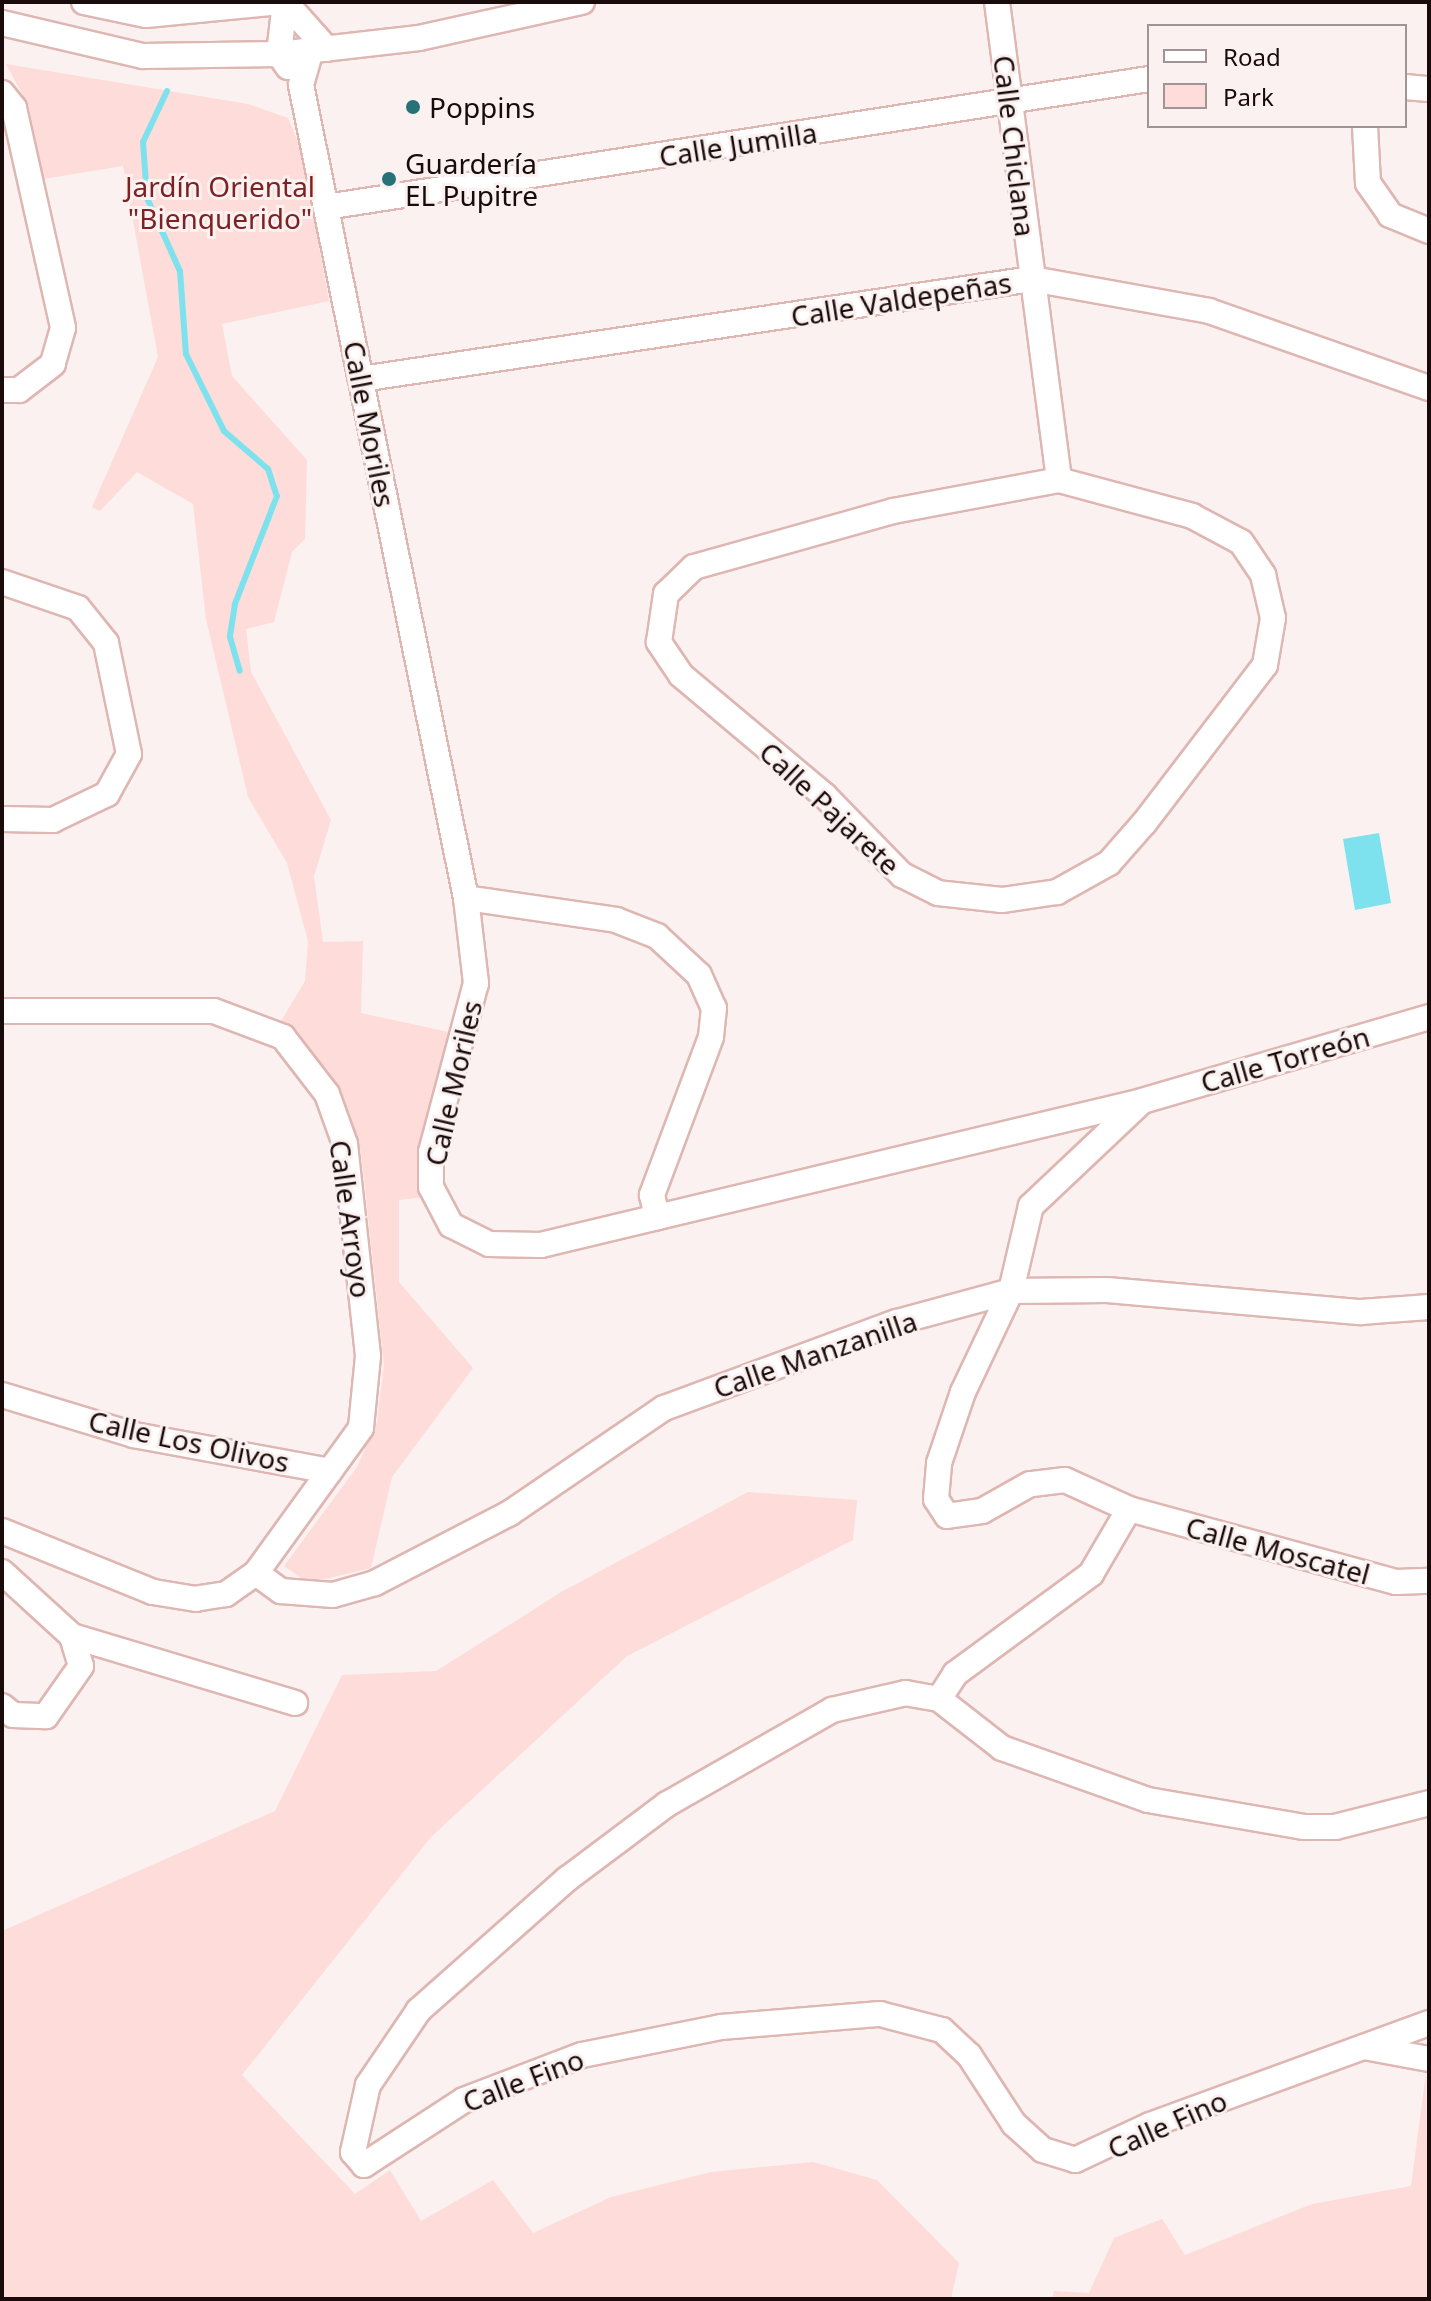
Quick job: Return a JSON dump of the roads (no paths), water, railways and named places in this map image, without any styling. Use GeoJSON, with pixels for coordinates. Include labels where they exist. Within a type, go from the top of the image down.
{"type":"FeatureCollection","features":[{"type":"Feature","properties":{"kind":"street"},"geometry":{"type":"LineString","coordinates":[[84,2],[149,9],[283,2]]}},
{"type":"Feature","properties":{"kind":"street"},"geometry":{"type":"LineString","coordinates":[[283,2],[319,50]]}},
{"type":"Feature","properties":{"kind":"street"},"geometry":{"type":"LineString","coordinates":[[283,2],[279,54],[301,85]]}},
{"type":"Feature","properties":{"kind":"street"},"geometry":{"type":"LineString","coordinates":[[2,23],[143,56],[279,54],[419,38],[582,2]]}},
{"type":"Feature","properties":{"kind":"street","name":"Calle Chiclana"},"geometry":{"type":"LineString","coordinates":[[997,2],[1059,480]]}},
{"type":"Feature","properties":{"kind":"street","name":"Calle Moriles"},"geometry":{"type":"LineString","coordinates":[[319,50],[301,85],[466,898],[476,983],[431,1152],[431,1187],[451,1225],[489,1244],[541,1245],[1142,1101]]}},
{"type":"Feature","properties":{"kind":"street","name":"Calle Jumilla"},"geometry":{"type":"LineString","coordinates":[[326,207],[1147,79]]}},
{"type":"Feature","properties":{"kind":"street"},"geometry":{"type":"LineString","coordinates":[[1407,87],[1429,89]]}},
{"type":"Feature","properties":{"kind":"street"},"geometry":{"type":"LineString","coordinates":[[2,93],[14,108],[63,328],[53,364],[19,390],[2,390]]}},
{"type":"Feature","properties":{"kind":"street"},"geometry":{"type":"LineString","coordinates":[[1365,128],[1368,183],[1390,215],[1429,231]]}},
{"type":"Feature","properties":{"kind":"street","name":"Calle Valdepeñas"},"geometry":{"type":"LineString","coordinates":[[361,379],[1032,279],[1209,311],[1429,388]]}},
{"type":"Feature","properties":{"kind":"street","name":"Calle Pajarete"},"geometry":{"type":"LineString","coordinates":[[1059,480],[1192,516],[1241,542],[1263,575],[1273,618],[1265,665],[1144,823],[1109,863],[1057,892],[1002,900],[938,893],[902,875],[825,796],[681,675],[659,642],[666,594],[694,567],[893,511],[1059,480]]}},
{"type":"Feature","properties":{"kind":"street"},"geometry":{"type":"LineString","coordinates":[[2,582],[78,608],[106,643],[129,754],[107,794],[53,820],[2,819]]}},
{"type":"Feature","properties":{"kind":"street"},"geometry":{"type":"LineString","coordinates":[[466,898],[616,920],[657,936],[699,975],[714,1008],[711,1037],[652,1195],[657,1217]]}},
{"type":"Feature","properties":{"kind":"street","name":"Calle Arroyo"},"geometry":{"type":"LineString","coordinates":[[2,1011],[214,1011],[283,1037],[327,1094],[345,1144],[368,1356],[361,1428],[256,1573]]}},
{"type":"Feature","properties":{"kind":"street","name":"Calle Torreón"},"geometry":{"type":"LineString","coordinates":[[1142,1101],[1429,1017]]}},
{"type":"Feature","properties":{"kind":"street"},"geometry":{"type":"LineString","coordinates":[[1011,1291],[1031,1206],[1142,1101]]}},
{"type":"Feature","properties":{"kind":"street","name":"Calle Manzanilla"},"geometry":{"type":"LineString","coordinates":[[256,1573],[294,1592],[333,1595],[375,1583],[510,1513],[664,1408],[897,1322],[1011,1291],[1107,1290],[1361,1312],[1429,1307]]}},
{"type":"Feature","properties":{"kind":"street","name":"Calle Moscatel"},"geometry":{"type":"LineString","coordinates":[[1011,1291],[963,1392],[936,1499],[947,1516],[982,1511],[1030,1484],[1065,1480],[1129,1509],[1396,1582],[1429,1581]]}},
{"type":"Feature","properties":{"kind":"street","name":"Calle Los Olivos"},"geometry":{"type":"LineString","coordinates":[[2,1395],[134,1435],[330,1471]]}},
{"type":"Feature","properties":{"kind":"street"},"geometry":{"type":"LineString","coordinates":[[1129,1509],[1091,1574],[955,1674],[939,1699],[1002,1748],[1148,1800],[1305,1827],[1335,1827],[1429,1803]]}},
{"type":"Feature","properties":{"kind":"street"},"geometry":{"type":"LineString","coordinates":[[2,1531],[153,1592],[196,1599],[226,1594],[256,1573]]}},
{"type":"Feature","properties":{"kind":"street"},"geometry":{"type":"LineString","coordinates":[[2,1572],[72,1636],[295,1703]]}},
{"type":"Feature","properties":{"kind":"street"},"geometry":{"type":"LineString","coordinates":[[2,1706],[13,1715],[46,1716],[81,1666],[72,1636]]}},
{"type":"Feature","properties":{"kind":"street","name":"Calle Fino"},"geometry":{"type":"LineString","coordinates":[[939,1699],[906,1693],[832,1710],[667,1804],[567,1879],[419,2010],[368,2085],[353,2152],[364,2165],[464,2100],[582,2055],[721,2027],[880,2014],[942,2030],[969,2055],[1014,2124],[1043,2150],[1075,2160],[1364,2047]]}},
{"type":"Feature","properties":{"kind":"street"},"geometry":{"type":"LineString","coordinates":[[1364,2047],[1429,2023]]}},
{"type":"Feature","properties":{"kind":"street"},"geometry":{"type":"LineString","coordinates":[[1364,2047],[1429,2059]]}},
{"type":"Feature","properties":{"kind":"water"},"geometry":{"type":"Polygon","coordinates":[[[1379,833],[1391,903],[1355,910],[1343,839],[1379,833]]]}},
{"type":"Feature","properties":{"kind":"waterway"},"geometry":{"type":"LineString","coordinates":[[167,91],[143,142],[147,198],[180,271],[186,354],[224,431],[268,469],[277,496],[235,604],[230,637],[240,671]]}},
{"type":"Feature","properties":{"kind":"place","name":"Poppins"},"geometry":{"type":"Point","coordinates":[413,107]}},
{"type":"Feature","properties":{"kind":"place","name":"Guardería EL Pupitre"},"geometry":{"type":"Point","coordinates":[389,179]}},
{"type":"Feature","properties":{"kind":"park label","name":"Jardín Oriental \"Bienquerido\""},"geometry":{"type":"Point","coordinates":[220,202]}}]}
